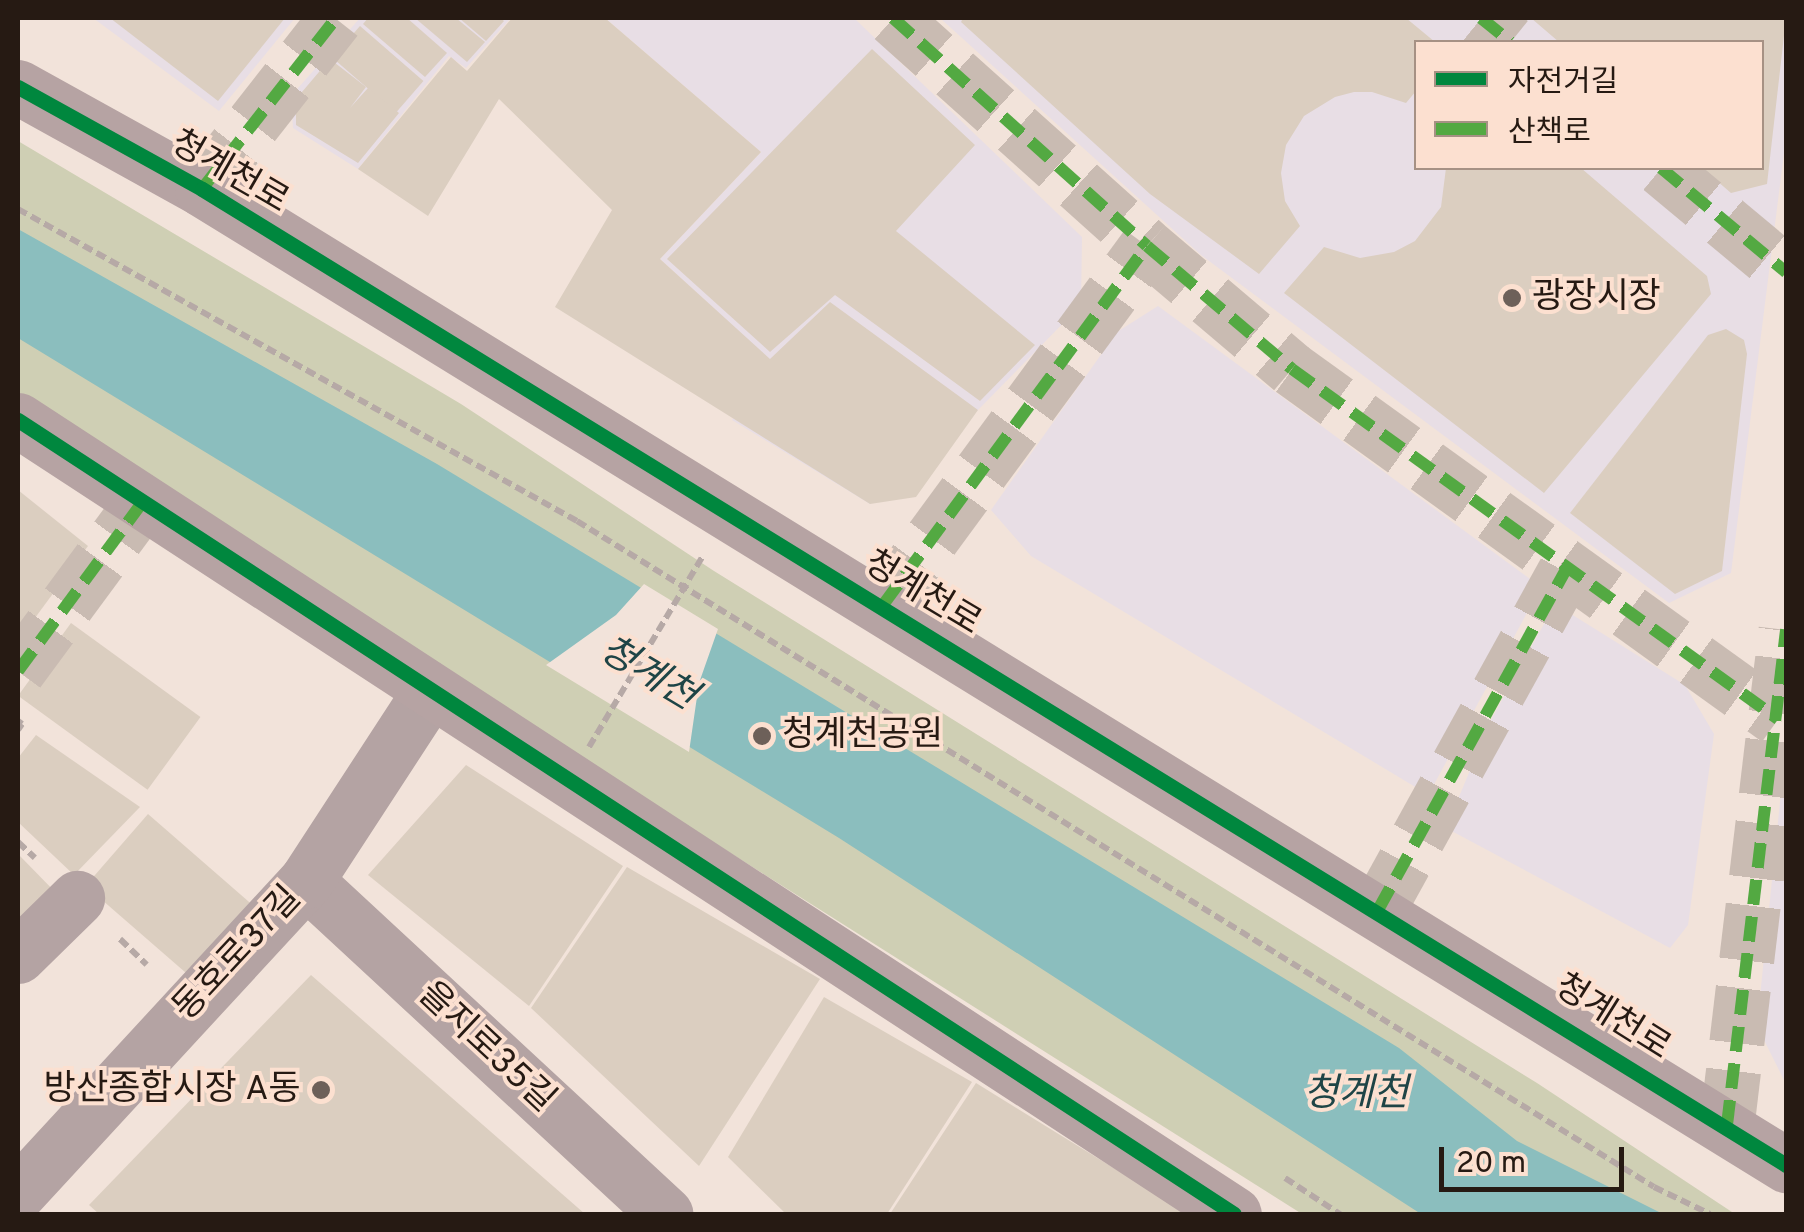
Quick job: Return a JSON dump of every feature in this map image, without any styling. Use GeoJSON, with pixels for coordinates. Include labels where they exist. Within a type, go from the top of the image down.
{"type":"FeatureCollection","features":[{"type":"Feature","properties":{"kind":"main road","name":"청계천로"},"geometry":{"type":"LineString","coordinates":[[18,87],[202,189],[949,645],[1786,1165]]}},
{"type":"Feature","properties":{"kind":"main road"},"geometry":{"type":"LineString","coordinates":[[18,420],[429,692],[1234,1214]]}},
{"type":"Feature","properties":{"kind":"street","name":"동호로37길"},"geometry":{"type":"LineString","coordinates":[[28,1161],[306,881],[429,692]]}},
{"type":"Feature","properties":{"kind":"street","name":"을지로35길"},"geometry":{"type":"LineString","coordinates":[[306,881],[666,1214]]}},
{"type":"Feature","properties":{"kind":"street"},"geometry":{"type":"LineString","coordinates":[[18,956],[77,898]]}},
{"type":"Feature","properties":{"kind":"path"},"geometry":{"type":"LineString","coordinates":[[18,209],[577,521],[1654,1188],[1710,1214]]}},
{"type":"Feature","properties":{"kind":"path"},"geometry":{"type":"LineString","coordinates":[[589,747],[703,556]]}},
{"type":"Feature","properties":{"kind":"path"},"geometry":{"type":"LineString","coordinates":[[18,720],[22,724],[18,730]]}},
{"type":"Feature","properties":{"kind":"shaded area"},"geometry":{"type":"Polygon","coordinates":[[[93,18],[295,18],[219,111],[93,18]]]}},
{"type":"Feature","properties":{"kind":"shaded area"},"geometry":{"type":"Polygon","coordinates":[[[360,18],[511,18],[466,68],[449,56],[358,169],[293,128],[291,96],[360,18]]]}},
{"type":"Feature","properties":{"kind":"shaded area"},"geometry":{"type":"Polygon","coordinates":[[[605,18],[854,18],[1082,237],[1081,305],[978,410],[870,504],[732,420],[769,359],[660,259],[761,152],[605,18]]]}},
{"type":"Feature","properties":{"kind":"shaded area","name":"광장시장"},"geometry":{"type":"Polygon","coordinates":[[[940,18],[1786,18],[1786,137],[1731,573],[1669,603],[1201,255],[940,18]]]}},
{"type":"Feature","properties":{"kind":"shaded area"},"geometry":{"type":"Polygon","coordinates":[[[1158,306],[1541,587],[1431,790],[1422,791],[1031,556],[991,510],[1117,332],[1158,306]]]}},
{"type":"Feature","properties":{"kind":"shaded area"},"geometry":{"type":"Polygon","coordinates":[[[1555,604],[1685,685],[1714,734],[1688,925],[1670,948],[1446,828],[1491,720],[1555,604]]]}},
{"type":"Feature","properties":{"kind":"shaded area"},"geometry":{"type":"Polygon","coordinates":[[[1786,744],[1786,1084],[1757,1026],[1786,744]]]}},
{"type":"Feature","properties":{"kind":"green space","name":"청계천공원"},"geometry":{"type":"Polygon","coordinates":[[[18,141],[461,404],[714,571],[1537,1083],[1735,1214],[1302,1214],[404,647],[18,394],[18,141]]]}},
{"type":"Feature","properties":{"kind":"water","name":"청계천"},"geometry":{"type":"Polygon","coordinates":[[[18,229],[437,464],[1399,1048],[1517,1141],[1663,1214],[1421,1214],[839,838],[18,338],[18,229]]]}},
{"type":"Feature","properties":{"kind":"pier"},"geometry":{"type":"Polygon","coordinates":[[[644,584],[718,629],[699,683],[689,752],[546,665],[616,615],[644,584]]]}},
{"type":"Feature","properties":{"kind":"building"},"geometry":{"type":"Polygon","coordinates":[[[110,18],[285,18],[218,101],[110,18]]]}},
{"type":"Feature","properties":{"kind":"building"},"geometry":{"type":"Polygon","coordinates":[[[368,18],[407,18],[447,53],[425,77],[363,24],[368,18]]]}},
{"type":"Feature","properties":{"kind":"building"},"geometry":{"type":"Polygon","coordinates":[[[415,18],[456,18],[485,42],[467,62],[415,18]]]}},
{"type":"Feature","properties":{"kind":"building"},"geometry":{"type":"Polygon","coordinates":[[[459,18],[500,18],[504,21],[486,41],[459,18]]]}},
{"type":"Feature","properties":{"kind":"building"},"geometry":{"type":"Polygon","coordinates":[[[512,18],[605,18],[761,152],[660,259],[770,359],[830,302],[978,410],[916,497],[870,504],[555,307],[612,210],[499,99],[428,216],[358,169],[451,57],[467,71],[512,18]]]}},
{"type":"Feature","properties":{"kind":"building"},"geometry":{"type":"Polygon","coordinates":[[[963,18],[1406,18],[1433,40],[1414,40],[1414,93],[1406,103],[1372,92],[1354,92],[1335,97],[1304,116],[1286,145],[1281,173],[1285,201],[1300,226],[1259,274],[1150,194],[961,22],[963,18]]]}},
{"type":"Feature","properties":{"kind":"building"},"geometry":{"type":"Polygon","coordinates":[[[1531,18],[1786,18],[1767,184],[1731,193],[1704,170],[1764,170],[1764,40],[1557,40],[1531,18]]]}},
{"type":"Feature","properties":{"kind":"building"},"geometry":{"type":"Polygon","coordinates":[[[360,26],[423,81],[396,113],[332,58],[360,26]]]}},
{"type":"Feature","properties":{"kind":"building"},"geometry":{"type":"Polygon","coordinates":[[[872,49],[975,145],[896,231],[1035,345],[980,401],[835,295],[770,352],[667,259],[872,49]]]}},
{"type":"Feature","properties":{"kind":"building"},"geometry":{"type":"Polygon","coordinates":[[[330,59],[366,87],[350,108],[368,88],[399,113],[358,163],[296,125],[296,99],[330,59]]]}},
{"type":"Feature","properties":{"kind":"building"},"geometry":{"type":"Polygon","coordinates":[[[1446,170],[1583,170],[1707,276],[1711,294],[1544,493],[1284,293],[1324,247],[1360,258],[1394,252],[1415,241],[1441,207],[1446,170]]]}},
{"type":"Feature","properties":{"kind":"building"},"geometry":{"type":"Polygon","coordinates":[[[1726,329],[1744,340],[1747,354],[1722,571],[1675,594],[1570,513],[1708,335],[1726,329]]]}},
{"type":"Feature","properties":{"kind":"building"},"geometry":{"type":"Polygon","coordinates":[[[18,490],[88,546],[18,641],[18,490]]]}},
{"type":"Feature","properties":{"kind":"building"},"geometry":{"type":"Polygon","coordinates":[[[71,623],[200,717],[148,790],[18,696],[71,623]]]}},
{"type":"Feature","properties":{"kind":"building"},"geometry":{"type":"Polygon","coordinates":[[[36,735],[140,807],[74,875],[18,822],[18,758],[36,735]]]}},
{"type":"Feature","properties":{"kind":"building"},"geometry":{"type":"Polygon","coordinates":[[[466,765],[623,866],[529,1006],[368,875],[466,765]]]}},
{"type":"Feature","properties":{"kind":"building"},"geometry":{"type":"Polygon","coordinates":[[[148,814],[258,910],[196,981],[86,886],[148,814]]]}},
{"type":"Feature","properties":{"kind":"building"},"geometry":{"type":"Polygon","coordinates":[[[18,854],[62,899],[18,941],[18,854]]]}},
{"type":"Feature","properties":{"kind":"building"},"geometry":{"type":"Polygon","coordinates":[[[627,867],[820,979],[699,1166],[531,1008],[627,867]]]}},
{"type":"Feature","properties":{"kind":"building","name":"방산종합시장 A동"},"geometry":{"type":"Polygon","coordinates":[[[311,975],[585,1214],[99,1214],[89,1205],[311,975]]]}},
{"type":"Feature","properties":{"kind":"building"},"geometry":{"type":"Polygon","coordinates":[[[824,997],[972,1082],[887,1214],[786,1214],[728,1157],[824,997]]]}},
{"type":"Feature","properties":{"kind":"building"},"geometry":{"type":"Polygon","coordinates":[[[976,1083],[1185,1212],[890,1214],[976,1083]]]}},
{"type":"Feature","properties":{"kind":"tunnel"},"geometry":{"type":"LineString","coordinates":[[202,189],[336,18]]}},
{"type":"Feature","properties":{"kind":"tunnel"},"geometry":{"type":"LineString","coordinates":[[893,18],[1147,246],[1292,369],[1778,719]]}},
{"type":"Feature","properties":{"kind":"tunnel"},"geometry":{"type":"LineString","coordinates":[[1481,18],[1508,40]]}},
{"type":"Feature","properties":{"kind":"tunnel"},"geometry":{"type":"LineString","coordinates":[[1663,170],[1786,272]]}},
{"type":"Feature","properties":{"kind":"tunnel"},"geometry":{"type":"LineString","coordinates":[[883,605],[1147,246]]}},
{"type":"Feature","properties":{"kind":"tunnel"},"geometry":{"type":"LineString","coordinates":[[18,671],[142,503]]}},
{"type":"Feature","properties":{"kind":"tunnel"},"geometry":{"type":"LineString","coordinates":[[1378,910],[1567,567]]}},
{"type":"Feature","properties":{"kind":"tunnel"},"geometry":{"type":"LineString","coordinates":[[1727,1125],[1786,630]]}},
{"type":"Feature","properties":{"kind":"marked path"},"geometry":{"type":"LineString","coordinates":[[202,189],[336,18]]}},
{"type":"Feature","properties":{"kind":"marked path"},"geometry":{"type":"LineString","coordinates":[[893,18],[1147,246],[1292,369],[1778,719]]}},
{"type":"Feature","properties":{"kind":"marked path"},"geometry":{"type":"LineString","coordinates":[[1481,18],[1508,40]]}},
{"type":"Feature","properties":{"kind":"marked path"},"geometry":{"type":"LineString","coordinates":[[1663,170],[1786,272]]}},
{"type":"Feature","properties":{"kind":"marked path"},"geometry":{"type":"LineString","coordinates":[[883,605],[1147,246]]}},
{"type":"Feature","properties":{"kind":"marked path"},"geometry":{"type":"LineString","coordinates":[[18,671],[142,503]]}},
{"type":"Feature","properties":{"kind":"marked path"},"geometry":{"type":"LineString","coordinates":[[1378,910],[1567,567]]}},
{"type":"Feature","properties":{"kind":"marked path"},"geometry":{"type":"LineString","coordinates":[[1727,1125],[1786,630]]}},
{"type":"Feature","properties":{"kind":"cycle path"},"geometry":{"type":"LineString","coordinates":[[18,87],[202,189],[1786,1165]]}},
{"type":"Feature","properties":{"kind":"cycle path"},"geometry":{"type":"LineString","coordinates":[[18,420],[1234,1214]]}},
{"type":"Feature","properties":{"kind":"place","name":"광장시장"},"geometry":{"type":"Point","coordinates":[1512,298]}},
{"type":"Feature","properties":{"kind":"place","name":"청계천공원"},"geometry":{"type":"Point","coordinates":[762,736]}},
{"type":"Feature","properties":{"kind":"place","name":"방산종합시장 A동"},"geometry":{"type":"Point","coordinates":[321,1090]}}]}
